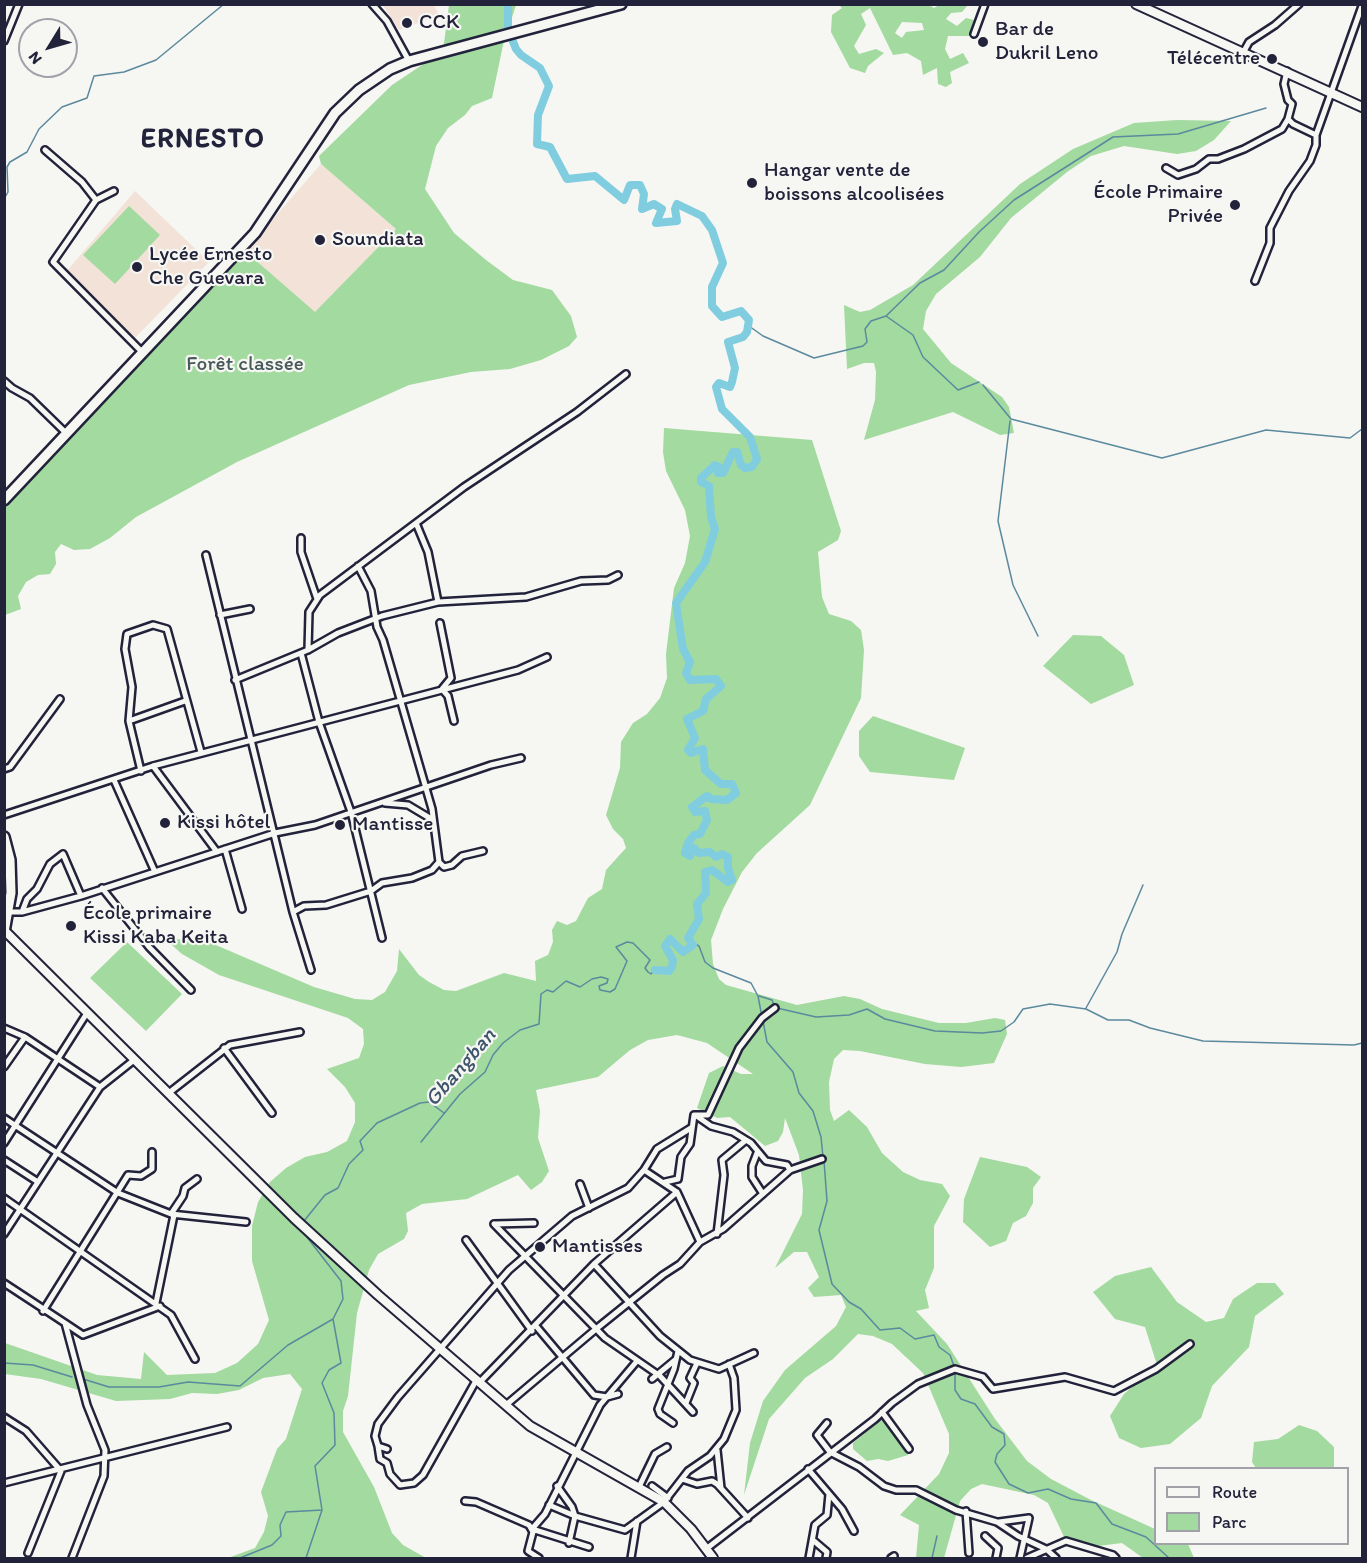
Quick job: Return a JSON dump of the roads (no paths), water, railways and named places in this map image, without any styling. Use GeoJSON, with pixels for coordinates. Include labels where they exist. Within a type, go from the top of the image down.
{"type":"FeatureCollection","features":[{"type":"Feature","properties":{"kind":"highway"},"geometry":{"type":"LineString","coordinates":[[4,500],[255,233],[335,113],[374,79],[409,61],[621,4]]}},
{"type":"Feature","properties":{"kind":"highway"},"geometry":{"type":"LineString","coordinates":[[4,837],[11,873],[10,912],[5,931]]}},
{"type":"Feature","properties":{"kind":"street"},"geometry":{"type":"LineString","coordinates":[[4,41],[19,4]]}},
{"type":"Feature","properties":{"kind":"street"},"geometry":{"type":"LineString","coordinates":[[372,4],[387,21],[409,61]]}},
{"type":"Feature","properties":{"kind":"street"},"geometry":{"type":"LineString","coordinates":[[974,34],[985,4]]}},
{"type":"Feature","properties":{"kind":"street"},"geometry":{"type":"LineString","coordinates":[[1136,4],[1362,106]]}},
{"type":"Feature","properties":{"kind":"street"},"geometry":{"type":"LineString","coordinates":[[1243,53],[1249,42],[1299,4]]}},
{"type":"Feature","properties":{"kind":"street"},"geometry":{"type":"LineString","coordinates":[[1255,281],[1270,243],[1270,228],[1289,191],[1310,161],[1316,145],[1316,135],[1362,6]]}},
{"type":"Feature","properties":{"kind":"street"},"geometry":{"type":"LineString","coordinates":[[1166,168],[1178,175],[1196,169],[1209,159],[1218,159],[1282,129],[1288,119],[1292,104],[1288,100],[1284,84],[1287,71]]}},
{"type":"Feature","properties":{"kind":"street"},"geometry":{"type":"LineString","coordinates":[[1288,119],[1293,124],[1316,135]]}},
{"type":"Feature","properties":{"kind":"street"},"geometry":{"type":"LineString","coordinates":[[45,150],[82,182],[96,200]]}},
{"type":"Feature","properties":{"kind":"street"},"geometry":{"type":"LineString","coordinates":[[114,191],[96,200],[53,262],[143,354]]}},
{"type":"Feature","properties":{"kind":"street"},"geometry":{"type":"LineString","coordinates":[[309,650],[309,612],[317,599],[416,523],[626,374]]}},
{"type":"Feature","properties":{"kind":"street"},"geometry":{"type":"LineString","coordinates":[[4,381],[30,398],[67,434]]}},
{"type":"Feature","properties":{"kind":"street"},"geometry":{"type":"LineString","coordinates":[[416,523],[428,552],[438,602]]}},
{"type":"Feature","properties":{"kind":"street"},"geometry":{"type":"LineString","coordinates":[[301,538],[301,552],[317,599]]}},
{"type":"Feature","properties":{"kind":"street"},"geometry":{"type":"LineString","coordinates":[[206,555],[293,912],[311,970]]}},
{"type":"Feature","properties":{"kind":"street"},"geometry":{"type":"LineString","coordinates":[[358,566],[371,591],[375,618],[433,820],[439,862],[444,867],[452,865],[462,856],[483,851]]}},
{"type":"Feature","properties":{"kind":"street"},"geometry":{"type":"LineString","coordinates":[[236,680],[309,650],[338,633],[375,618],[438,602],[526,597],[581,581],[608,580],[618,575]]}},
{"type":"Feature","properties":{"kind":"street"},"geometry":{"type":"LineString","coordinates":[[220,615],[250,609]]}},
{"type":"Feature","properties":{"kind":"street"},"geometry":{"type":"LineString","coordinates":[[440,623],[452,678],[442,689]]}},
{"type":"Feature","properties":{"kind":"street"},"geometry":{"type":"LineString","coordinates":[[141,771],[129,721],[132,687],[125,650],[128,634],[144,628],[153,626],[166,629],[201,752]]}},
{"type":"Feature","properties":{"kind":"street"},"geometry":{"type":"LineString","coordinates":[[301,653],[319,722],[351,812],[382,938]]}},
{"type":"Feature","properties":{"kind":"street"},"geometry":{"type":"LineString","coordinates":[[4,815],[153,766],[249,738],[399,702],[518,670],[547,657]]}},
{"type":"Feature","properties":{"kind":"street"},"geometry":{"type":"LineString","coordinates":[[442,689],[448,696],[454,721]]}},
{"type":"Feature","properties":{"kind":"street"},"geometry":{"type":"LineString","coordinates":[[4,769],[10,767],[60,699]]}},
{"type":"Feature","properties":{"kind":"street"},"geometry":{"type":"LineString","coordinates":[[129,721],[185,701]]}},
{"type":"Feature","properties":{"kind":"street"},"geometry":{"type":"LineString","coordinates":[[10,912],[22,912],[81,896],[275,833],[315,825],[491,765],[521,758]]}},
{"type":"Feature","properties":{"kind":"street"},"geometry":{"type":"LineString","coordinates":[[153,766],[217,852]]}},
{"type":"Feature","properties":{"kind":"street"},"geometry":{"type":"LineString","coordinates":[[114,780],[155,872]]}},
{"type":"Feature","properties":{"kind":"street"},"geometry":{"type":"LineString","coordinates":[[383,802],[408,806],[433,820]]}},
{"type":"Feature","properties":{"kind":"street"},"geometry":{"type":"LineString","coordinates":[[225,849],[243,909]]}},
{"type":"Feature","properties":{"kind":"street"},"geometry":{"type":"LineString","coordinates":[[22,912],[27,899],[37,889],[50,864],[63,854],[81,896]]}},
{"type":"Feature","properties":{"kind":"street"},"geometry":{"type":"LineString","coordinates":[[293,912],[304,906],[326,905],[371,891],[382,883],[412,878],[432,870],[439,862]]}},
{"type":"Feature","properties":{"kind":"street"},"geometry":{"type":"LineString","coordinates":[[102,888],[148,946],[191,990]]}},
{"type":"Feature","properties":{"kind":"street"},"geometry":{"type":"LineString","coordinates":[[5,931],[170,1092],[294,1218],[506,1406],[530,1426],[575,1454],[666,1500]]}},
{"type":"Feature","properties":{"kind":"street"},"geometry":{"type":"LineString","coordinates":[[694,1115],[708,1116],[740,1048],[762,1018],[775,1008]]}},
{"type":"Feature","properties":{"kind":"street"},"geometry":{"type":"LineString","coordinates":[[4,1143],[87,1013]]}},
{"type":"Feature","properties":{"kind":"street"},"geometry":{"type":"LineString","coordinates":[[4,1028],[25,1037],[100,1087]]}},
{"type":"Feature","properties":{"kind":"street"},"geometry":{"type":"LineString","coordinates":[[170,1092],[224,1048],[300,1032]]}},
{"type":"Feature","properties":{"kind":"street"},"geometry":{"type":"LineString","coordinates":[[4,1067],[25,1037]]}},
{"type":"Feature","properties":{"kind":"street"},"geometry":{"type":"LineString","coordinates":[[224,1048],[272,1113]]}},
{"type":"Feature","properties":{"kind":"street"},"geometry":{"type":"LineString","coordinates":[[4,1234],[100,1087],[134,1059]]}},
{"type":"Feature","properties":{"kind":"street"},"geometry":{"type":"LineString","coordinates":[[665,1182],[678,1179],[681,1157],[690,1144],[694,1115]]}},
{"type":"Feature","properties":{"kind":"street"},"geometry":{"type":"LineString","coordinates":[[694,1115],[746,1140],[766,1161],[787,1165],[790,1170]]}},
{"type":"Feature","properties":{"kind":"street"},"geometry":{"type":"LineString","coordinates":[[4,1118],[118,1193],[173,1214],[246,1222]]}},
{"type":"Feature","properties":{"kind":"street"},"geometry":{"type":"LineString","coordinates":[[677,1192],[594,1264],[534,1329],[478,1381],[423,1475],[414,1483],[400,1485],[390,1474],[387,1463],[380,1459],[375,1436],[378,1424],[398,1397],[441,1349],[451,1334],[525,1254],[572,1216],[628,1188],[644,1170],[657,1149],[691,1128]]}},
{"type":"Feature","properties":{"kind":"street"},"geometry":{"type":"LineString","coordinates":[[717,1234],[724,1175],[722,1160],[746,1140]]}},
{"type":"Feature","properties":{"kind":"street"},"geometry":{"type":"LineString","coordinates":[[43,1311],[128,1175],[141,1176],[152,1168],[152,1152]]}},
{"type":"Feature","properties":{"kind":"street"},"geometry":{"type":"LineString","coordinates":[[757,1153],[752,1166],[752,1177],[763,1194]]}},
{"type":"Feature","properties":{"kind":"street"},"geometry":{"type":"LineString","coordinates":[[4,1160],[38,1182]]}},
{"type":"Feature","properties":{"kind":"street"},"geometry":{"type":"LineString","coordinates":[[506,1406],[596,1329],[680,1264],[700,1242],[717,1234],[790,1170],[822,1160]]}},
{"type":"Feature","properties":{"kind":"street"},"geometry":{"type":"LineString","coordinates":[[644,1170],[677,1192],[700,1242]]}},
{"type":"Feature","properties":{"kind":"street"},"geometry":{"type":"LineString","coordinates":[[158,1304],[173,1214],[185,1188],[197,1179]]}},
{"type":"Feature","properties":{"kind":"street"},"geometry":{"type":"LineString","coordinates":[[580,1184],[589,1208]]}},
{"type":"Feature","properties":{"kind":"street"},"geometry":{"type":"LineString","coordinates":[[4,1198],[158,1304],[171,1315],[195,1359]]}},
{"type":"Feature","properties":{"kind":"street"},"geometry":{"type":"LineString","coordinates":[[534,1223],[494,1224],[596,1329],[668,1383],[693,1412]]}},
{"type":"Feature","properties":{"kind":"street"},"geometry":{"type":"LineString","coordinates":[[466,1240],[534,1329],[594,1395],[598,1409]]}},
{"type":"Feature","properties":{"kind":"street"},"geometry":{"type":"LineString","coordinates":[[594,1264],[660,1336],[697,1363],[719,1369],[754,1353]]}},
{"type":"Feature","properties":{"kind":"street"},"geometry":{"type":"LineString","coordinates":[[4,1283],[43,1311],[83,1335],[158,1304]]}},
{"type":"Feature","properties":{"kind":"street"},"geometry":{"type":"LineString","coordinates":[[65,1323],[87,1405],[97,1427],[106,1459],[104,1476],[72,1558]]}},
{"type":"Feature","properties":{"kind":"street"},"geometry":{"type":"LineString","coordinates":[[706,1549],[918,1384],[955,1369],[983,1377],[993,1389],[1065,1377],[1114,1391],[1156,1369],[1190,1344]]}},
{"type":"Feature","properties":{"kind":"street"},"geometry":{"type":"LineString","coordinates":[[673,1423],[660,1414],[658,1409],[678,1351]]}},
{"type":"Feature","properties":{"kind":"street"},"geometry":{"type":"LineString","coordinates":[[652,1379],[675,1360]]}},
{"type":"Feature","properties":{"kind":"street"},"geometry":{"type":"LineString","coordinates":[[539,1558],[528,1551],[532,1529],[549,1505],[556,1486],[598,1409],[637,1361]]}},
{"type":"Feature","properties":{"kind":"street"},"geometry":{"type":"LineString","coordinates":[[686,1402],[694,1383],[690,1378],[697,1363]]}},
{"type":"Feature","properties":{"kind":"street"},"geometry":{"type":"LineString","coordinates":[[549,1505],[575,1516],[625,1530],[666,1500],[688,1471],[717,1450],[736,1410],[734,1378],[729,1364]]}},
{"type":"Feature","properties":{"kind":"street"},"geometry":{"type":"LineString","coordinates":[[594,1395],[607,1397],[618,1394]]}},
{"type":"Feature","properties":{"kind":"street"},"geometry":{"type":"LineString","coordinates":[[882,1412],[909,1449]]}},
{"type":"Feature","properties":{"kind":"street"},"geometry":{"type":"LineString","coordinates":[[4,1417],[26,1431],[61,1471]]}},
{"type":"Feature","properties":{"kind":"street"},"geometry":{"type":"LineString","coordinates":[[827,1423],[817,1435],[830,1452],[859,1467],[884,1486],[904,1492],[915,1490],[956,1510],[966,1511],[997,1522],[1046,1549],[1056,1558]]}},
{"type":"Feature","properties":{"kind":"street"},"geometry":{"type":"LineString","coordinates":[[4,1483],[61,1471],[228,1427]]}},
{"type":"Feature","properties":{"kind":"street"},"geometry":{"type":"LineString","coordinates":[[378,1446],[387,1449]]}},
{"type":"Feature","properties":{"kind":"street"},"geometry":{"type":"LineString","coordinates":[[639,1487],[655,1454],[667,1447]]}},
{"type":"Feature","properties":{"kind":"street"},"geometry":{"type":"LineString","coordinates":[[717,1450],[721,1488]]}},
{"type":"Feature","properties":{"kind":"street"},"geometry":{"type":"LineString","coordinates":[[808,1469],[854,1530]]}},
{"type":"Feature","properties":{"kind":"street"},"geometry":{"type":"LineString","coordinates":[[28,1553],[61,1471]]}},
{"type":"Feature","properties":{"kind":"street"},"geometry":{"type":"LineString","coordinates":[[682,1479],[697,1484],[712,1481],[748,1518]]}},
{"type":"Feature","properties":{"kind":"street"},"geometry":{"type":"LineString","coordinates":[[556,1486],[575,1516],[568,1543]]}},
{"type":"Feature","properties":{"kind":"street"},"geometry":{"type":"LineString","coordinates":[[652,1486],[691,1529],[713,1558]]}},
{"type":"Feature","properties":{"kind":"street"},"geometry":{"type":"LineString","coordinates":[[809,1558],[814,1541],[815,1525],[827,1515],[829,1494]]}},
{"type":"Feature","properties":{"kind":"street"},"geometry":{"type":"LineString","coordinates":[[465,1501],[476,1502],[532,1529],[568,1543],[588,1547]]}},
{"type":"Feature","properties":{"kind":"street"},"geometry":{"type":"LineString","coordinates":[[966,1511],[969,1553]]}},
{"type":"Feature","properties":{"kind":"street"},"geometry":{"type":"LineString","coordinates":[[997,1522],[1029,1518],[1020,1558]]}},
{"type":"Feature","properties":{"kind":"street"},"geometry":{"type":"LineString","coordinates":[[631,1558],[637,1521]]}},
{"type":"Feature","properties":{"kind":"street"},"geometry":{"type":"LineString","coordinates":[[986,1536],[998,1548],[996,1558]]}},
{"type":"Feature","properties":{"kind":"street"},"geometry":{"type":"LineString","coordinates":[[814,1541],[826,1552],[826,1558]]}},
{"type":"Feature","properties":{"kind":"street"},"geometry":{"type":"LineString","coordinates":[[1027,1558],[1066,1541],[1104,1552],[1116,1558]]}},
{"type":"Feature","properties":{"kind":"waterway"},"geometry":{"type":"LineString","coordinates":[[4,199],[8,192],[7,167],[10,162],[27,152],[39,129],[62,107],[87,98],[94,76],[124,72],[156,60],[224,4]]}},
{"type":"Feature","properties":{"kind":"waterway","name":"Gbangban"},"geometry":{"type":"LineString","coordinates":[[508,4],[508,29],[516,49],[540,68],[549,86],[538,115],[537,144],[550,147],[567,179],[595,176],[624,200],[630,185],[640,185],[644,194],[642,209],[654,204],[662,209],[656,223],[677,221],[675,209],[677,204],[702,216],[712,230],[723,263],[712,287],[712,306],[722,317],[741,311],[749,320],[747,332],[743,337],[728,342],[735,368],[730,387],[719,383],[716,387],[722,409],[750,437],[757,459],[752,467],[745,468],[741,465],[737,452],[733,452],[723,473],[718,473],[719,467],[715,465],[701,478],[701,482],[709,486],[711,517],[715,529],[705,562],[676,603],[683,649],[690,662],[686,673],[690,680],[716,679],[721,686],[706,699],[703,711],[687,719],[695,738],[688,750],[691,753],[703,749],[705,770],[721,784],[732,784],[736,793],[727,800],[711,799],[707,796],[692,807],[695,812],[705,811],[707,820],[700,834],[694,835],[688,843],[685,853],[690,856],[694,848],[699,853],[710,852],[716,857],[722,854],[728,857],[728,868],[732,880],[728,882],[712,870],[705,872],[706,893],[697,904],[699,919],[688,938],[693,945],[683,952],[670,939],[665,946],[673,960],[672,967],[669,971],[655,970]]}},
{"type":"Feature","properties":{"kind":"waterway"},"geometry":{"type":"LineString","coordinates":[[749,326],[763,336],[814,358],[863,346],[867,342],[865,329],[871,321],[886,316],[920,283],[944,270],[979,232],[1014,200],[1113,137],[1178,134],[1266,108]]}},
{"type":"Feature","properties":{"kind":"waterway"},"geometry":{"type":"LineString","coordinates":[[886,316],[913,335],[923,357],[958,390],[979,382]]}},
{"type":"Feature","properties":{"kind":"waterway"},"geometry":{"type":"LineString","coordinates":[[983,385],[1011,419],[1162,458],[1266,430],[1350,438],[1362,429]]}},
{"type":"Feature","properties":{"kind":"waterway"},"geometry":{"type":"LineString","coordinates":[[1010,421],[998,521],[1013,585],[1038,636]]}},
{"type":"Feature","properties":{"kind":"waterway"},"geometry":{"type":"LineString","coordinates":[[1086,1008],[1117,952],[1122,934],[1143,885]]}},
{"type":"Feature","properties":{"kind":"waterway","name":"Gbangban"},"geometry":{"type":"LineString","coordinates":[[421,1142],[460,1094],[485,1072],[493,1055],[503,1043],[520,1030],[539,1024],[541,994],[547,990],[553,992],[566,981],[580,987],[592,979],[601,977],[608,979],[607,983],[599,986],[600,990],[610,992],[615,989],[627,961],[616,947],[627,942],[633,943],[650,960],[645,968],[648,972],[651,974],[654,970]]}},
{"type":"Feature","properties":{"kind":"waterway"},"geometry":{"type":"LineString","coordinates":[[693,943],[699,946],[705,962],[713,968],[751,983],[758,996],[762,1017]]}},
{"type":"Feature","properties":{"kind":"waterway"},"geometry":{"type":"LineString","coordinates":[[759,996],[772,1000],[774,1005]]}},
{"type":"Feature","properties":{"kind":"waterway"},"geometry":{"type":"LineString","coordinates":[[777,1008],[816,1017],[849,1015],[867,1009],[885,1019],[935,1031],[982,1033],[1001,1031],[1014,1022],[1023,1009],[1050,1004],[1086,1009],[1108,1020],[1129,1020],[1150,1028],[1203,1041],[1354,1045],[1362,1043]]}},
{"type":"Feature","properties":{"kind":"waterway"},"geometry":{"type":"LineString","coordinates":[[763,1021],[767,1042],[793,1072],[799,1093],[813,1111],[821,1137],[823,1157]]}},
{"type":"Feature","properties":{"kind":"waterway"},"geometry":{"type":"LineString","coordinates":[[304,1221],[325,1195],[338,1188],[349,1164],[363,1150],[360,1141],[377,1123],[420,1103],[429,1102],[444,1113]]}},
{"type":"Feature","properties":{"kind":"waterway"},"geometry":{"type":"LineString","coordinates":[[824,1161],[827,1201],[819,1230],[832,1284],[849,1302],[861,1309],[880,1330],[900,1328],[915,1339],[934,1335],[939,1347],[950,1355],[954,1366]]}},
{"type":"Feature","properties":{"kind":"waterway"},"geometry":{"type":"LineString","coordinates":[[303,1232],[341,1281],[343,1299],[333,1319],[341,1363],[329,1370],[322,1383],[334,1413],[335,1445],[315,1466],[322,1510],[306,1558]]}},
{"type":"Feature","properties":{"kind":"waterway"},"geometry":{"type":"LineString","coordinates":[[83,1379],[109,1387],[159,1387],[188,1382],[240,1386],[288,1345],[333,1319]]}},
{"type":"Feature","properties":{"kind":"waterway"},"geometry":{"type":"LineString","coordinates":[[4,1363],[33,1365],[72,1377]]}},
{"type":"Feature","properties":{"kind":"waterway"},"geometry":{"type":"LineString","coordinates":[[955,1371],[955,1390],[961,1399],[975,1404],[992,1427],[1004,1434],[1005,1445],[997,1454],[995,1462],[1009,1484],[1028,1493],[1048,1489],[1071,1499],[1096,1503],[1112,1524],[1146,1537],[1154,1544]]}},
{"type":"Feature","properties":{"kind":"waterway"},"geometry":{"type":"LineString","coordinates":[[240,1558],[272,1545],[281,1536],[280,1525],[286,1512],[322,1510]]}},
{"type":"Feature","properties":{"kind":"waterway"},"geometry":{"type":"LineString","coordinates":[[932,1558],[937,1536]]}},
{"type":"Feature","properties":{"kind":"waterway"},"geometry":{"type":"LineString","coordinates":[[1155,1545],[1169,1558]]}},
{"type":"Feature","properties":{"kind":"place","name":"CCK"},"geometry":{"type":"Point","coordinates":[407,23]}},
{"type":"Feature","properties":{"kind":"place","name":"Bar de Dukril Leno"},"geometry":{"type":"Point","coordinates":[983,42]}},
{"type":"Feature","properties":{"kind":"place","name":"Télécentre"},"geometry":{"type":"Point","coordinates":[1272,59]}},
{"type":"Feature","properties":{"kind":"place","name":"Hangar vente de boissons alcoolisées"},"geometry":{"type":"Point","coordinates":[752,183]}},
{"type":"Feature","properties":{"kind":"place","name":"École Primaire Privée"},"geometry":{"type":"Point","coordinates":[1235,205]}},
{"type":"Feature","properties":{"kind":"place","name":"Soundiata"},"geometry":{"type":"Point","coordinates":[320,240]}},
{"type":"Feature","properties":{"kind":"place","name":"Lycée Ernesto Che Guevara"},"geometry":{"type":"Point","coordinates":[137,267]}},
{"type":"Feature","properties":{"kind":"place","name":"Kissi hôtel"},"geometry":{"type":"Point","coordinates":[165,823]}},
{"type":"Feature","properties":{"kind":"place","name":"Mantisse"},"geometry":{"type":"Point","coordinates":[340,825]}},
{"type":"Feature","properties":{"kind":"place","name":"École primaire Kissi Kaba Keita"},"geometry":{"type":"Point","coordinates":[71,926]}},
{"type":"Feature","properties":{"kind":"place","name":"Mantisses"},"geometry":{"type":"Point","coordinates":[540,1247]}},
{"type":"Feature","properties":{"kind":"district","name":"ERNESTO"},"geometry":{"type":"Point","coordinates":[203,140]}},
{"type":"Feature","properties":{"kind":"park label","name":"Forêt classée"},"geometry":{"type":"Point","coordinates":[245,365]}}]}
